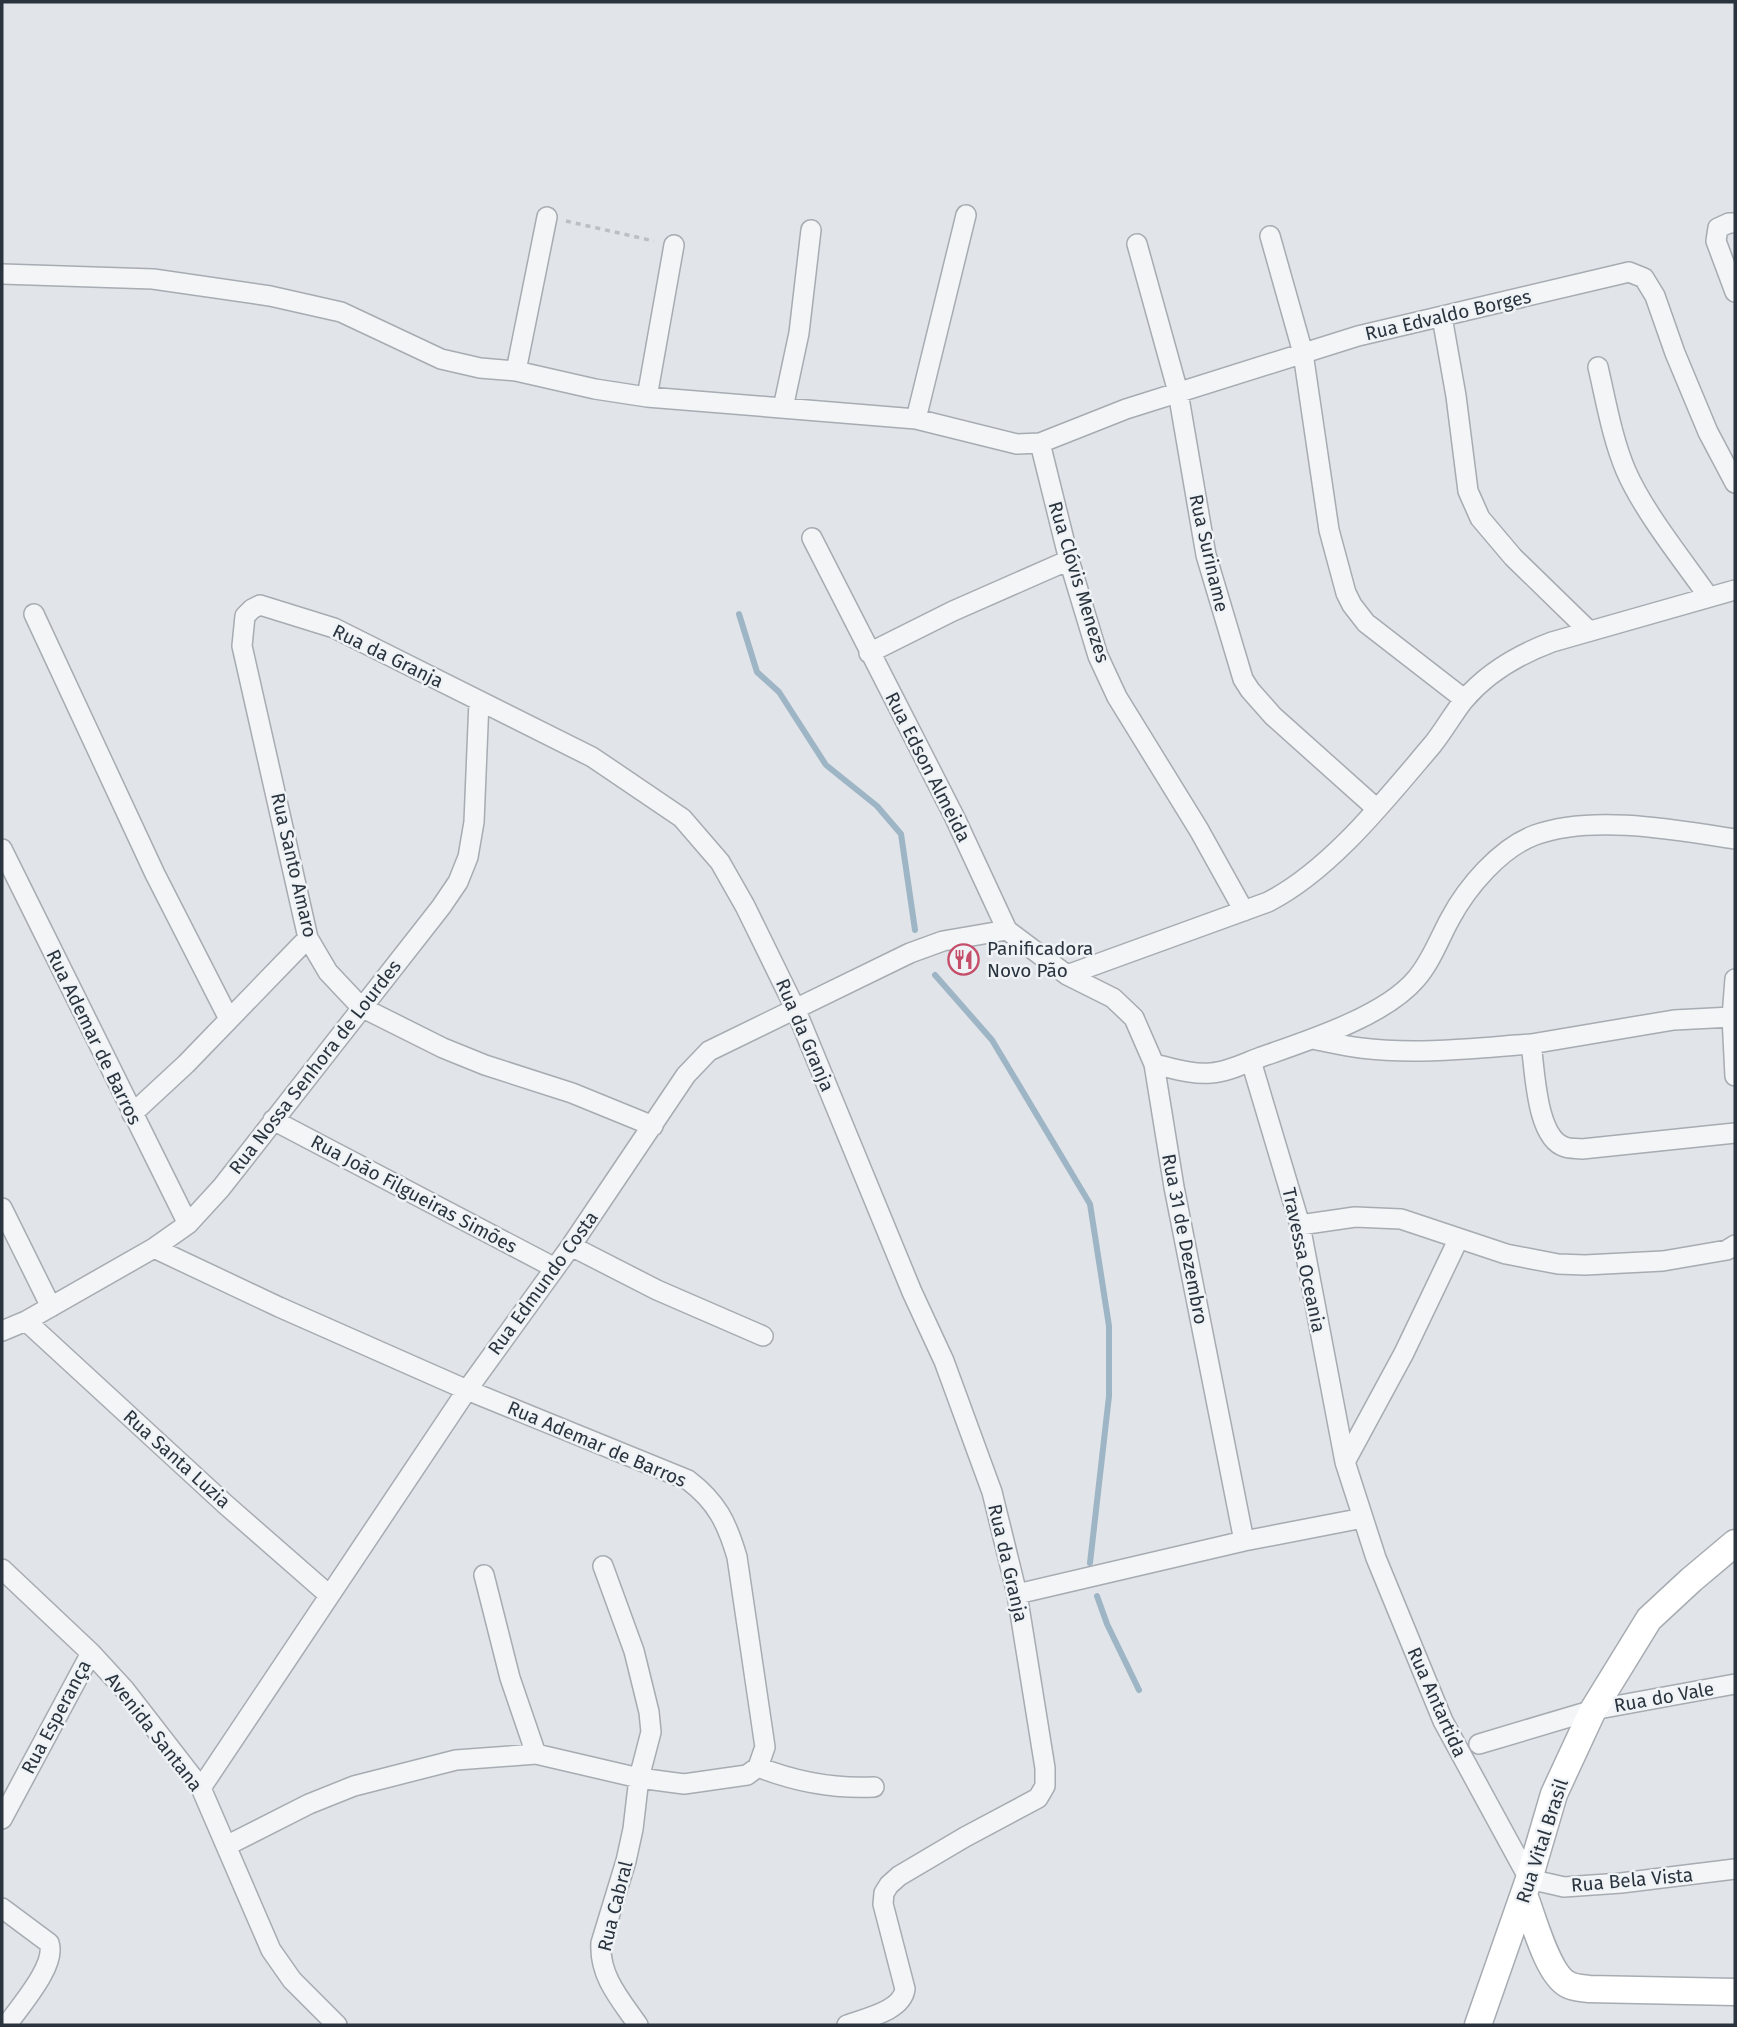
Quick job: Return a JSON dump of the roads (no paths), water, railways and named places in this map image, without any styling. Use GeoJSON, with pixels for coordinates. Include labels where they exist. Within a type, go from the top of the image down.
{"type":"FeatureCollection","features":[{"type":"Feature","properties":{"kind":"street"},"geometry":{"type":"LineString","coordinates":[[916,419],[966,215]]}},
{"type":"Feature","properties":{"kind":"street"},"geometry":{"type":"LineString","coordinates":[[516,371],[547,217]]}},
{"type":"Feature","properties":{"kind":"street"},"geometry":{"type":"LineString","coordinates":[[1735,223],[1729,222],[1718,228],[1716,241],[1735,292]]}},
{"type":"Feature","properties":{"kind":"street"},"geometry":{"type":"LineString","coordinates":[[783,408],[799,333],[811,230]]}},
{"type":"Feature","properties":{"kind":"street"},"geometry":{"type":"LineString","coordinates":[[1270,236],[1303,353],[1329,530],[1346,593],[1366,623],[1464,699]]}},
{"type":"Feature","properties":{"kind":"street","name":"Rua Suriname"},"geometry":{"type":"LineString","coordinates":[[1137,244],[1178,392],[1206,555],[1243,679],[1273,716],[1377,809]]}},
{"type":"Feature","properties":{"kind":"street"},"geometry":{"type":"LineString","coordinates":[[647,397],[674,245]]}},
{"type":"Feature","properties":{"kind":"street","name":"Rua Edvaldo Borges"},"geometry":{"type":"LineString","coordinates":[[1040,443],[1126,409],[1370,333],[1629,272],[1644,278],[1655,296],[1675,353],[1728,454],[1735,483]]}},
{"type":"Feature","properties":{"kind":"street"},"geometry":{"type":"LineString","coordinates":[[2,274],[153,279],[271,296],[341,312],[441,359],[480,368],[516,371],[595,389],[647,397],[916,419],[1017,444],[1040,443]]}},
{"type":"Feature","properties":{"kind":"street"},"geometry":{"type":"LineString","coordinates":[[1442,317],[1456,396],[1468,491],[1480,518],[1513,557],[1589,631]]}},
{"type":"Feature","properties":{"kind":"street"},"geometry":{"type":"LineString","coordinates":[[1598,367],[1618,450],[1626,471],[1639,495],[1708,596]]}},
{"type":"Feature","properties":{"kind":"street","name":"Rua Clóvis Menezes"},"geometry":{"type":"LineString","coordinates":[[1040,443],[1069,560],[1098,656],[1117,697],[1199,830],[1244,911]]}},
{"type":"Feature","properties":{"kind":"street","name":"Rua Edson Almeida"},"geometry":{"type":"LineString","coordinates":[[812,538],[955,818],[1007,930],[1067,975]]}},
{"type":"Feature","properties":{"kind":"street"},"geometry":{"type":"LineString","coordinates":[[869,653],[953,611],[1069,560]]}},
{"type":"Feature","properties":{"kind":"street"},"geometry":{"type":"LineString","coordinates":[[1067,975],[1244,911],[1285,893],[1322,863],[1377,809],[1445,729],[1464,699],[1525,652],[1735,590]]}},
{"type":"Feature","properties":{"kind":"street","name":"Rua da Granja"},"geometry":{"type":"LineString","coordinates":[[242,646],[245,616],[260,606],[273,608],[334,628],[592,757],[682,818],[720,862],[746,906],[795,1008],[912,1292],[944,1361],[992,1492],[1017,1594],[1045,1768],[1045,1786],[1038,1798],[965,1837],[899,1876],[889,1885],[884,1893],[883,1904],[905,1989],[901,2001],[847,2025]]}},
{"type":"Feature","properties":{"kind":"street"},"geometry":{"type":"LineString","coordinates":[[34,614],[155,874],[229,1019]]}},
{"type":"Feature","properties":{"kind":"street","name":"Rua Santo Amaro"},"geometry":{"type":"LineString","coordinates":[[242,646],[309,938],[328,972],[361,1007],[443,1048],[485,1065],[572,1093],[653,1126]]}},
{"type":"Feature","properties":{"kind":"street","name":"Rua Nossa Senhora de Lourdes"},"geometry":{"type":"LineString","coordinates":[[2,1331],[26,1321],[154,1248],[188,1224],[221,1188],[442,906],[458,882],[468,857],[474,822],[479,701]]}},
{"type":"Feature","properties":{"kind":"street"},"geometry":{"type":"LineString","coordinates":[[1154,1064],[1209,1074],[1227,1070],[1312,1039],[1377,1009],[1416,979],[1467,891],[1491,865],[1533,836],[1584,827],[1641,826],[1735,839]]}},
{"type":"Feature","properties":{"kind":"street","name":"Rua Ademar de Barros"},"geometry":{"type":"LineString","coordinates":[[2,849],[188,1224]]}},
{"type":"Feature","properties":{"kind":"street","name":"Rua Edmundo Costa"},"geometry":{"type":"LineString","coordinates":[[201,1788],[467,1390],[653,1126],[671,1094],[709,1051],[928,946],[1007,930]]}},
{"type":"Feature","properties":{"kind":"street"},"geometry":{"type":"LineString","coordinates":[[132,1114],[186,1064],[309,938]]}},
{"type":"Feature","properties":{"kind":"street","name":"Rua 31 de Dezembro"},"geometry":{"type":"LineString","coordinates":[[1067,975],[1114,998],[1135,1018],[1154,1064],[1179,1213],[1244,1541]]}},
{"type":"Feature","properties":{"kind":"street"},"geometry":{"type":"LineString","coordinates":[[1735,979],[1732,1017],[1735,1076]]}},
{"type":"Feature","properties":{"kind":"street"},"geometry":{"type":"LineString","coordinates":[[1312,1039],[1362,1048],[1434,1050],[1531,1044],[1674,1020],[1732,1017]]}},
{"type":"Feature","properties":{"kind":"street"},"geometry":{"type":"LineString","coordinates":[[1531,1044],[1541,1114],[1554,1141],[1565,1147],[1582,1149],[1735,1133]]}},
{"type":"Feature","properties":{"kind":"street","name":"Travessa Oceania"},"geometry":{"type":"LineString","coordinates":[[1251,1061],[1300,1225],[1345,1462]]}},
{"type":"Feature","properties":{"kind":"street","name":"Rua João Filgueiras Simões"},"geometry":{"type":"LineString","coordinates":[[273,1120],[555,1268]]}},
{"type":"Feature","properties":{"kind":"street"},"geometry":{"type":"LineString","coordinates":[[2,1208],[51,1307]]}},
{"type":"Feature","properties":{"kind":"street"},"geometry":{"type":"LineString","coordinates":[[1300,1225],[1378,1216],[1401,1219],[1458,1240],[1528,1260],[1585,1265],[1686,1258],[1727,1250],[1735,1245]]}},
{"type":"Feature","properties":{"kind":"street"},"geometry":{"type":"LineString","coordinates":[[1345,1462],[1404,1353],[1458,1240]]}},
{"type":"Feature","properties":{"kind":"street"},"geometry":{"type":"LineString","coordinates":[[571,1246],[657,1290],[764,1336]]}},
{"type":"Feature","properties":{"kind":"street","name":"Rua Ademar de Barros"},"geometry":{"type":"LineString","coordinates":[[154,1248],[467,1390],[688,1480],[705,1493],[728,1528],[737,1557],[765,1747],[758,1767]]}},
{"type":"Feature","properties":{"kind":"street","name":"Rua Santa Luzia"},"geometry":{"type":"LineString","coordinates":[[26,1321],[225,1504],[329,1595]]}},
{"type":"Feature","properties":{"kind":"street","name":"Rua Antartida"},"geometry":{"type":"LineString","coordinates":[[1345,1462],[1376,1558],[1443,1721],[1527,1887]]}},
{"type":"Feature","properties":{"kind":"street"},"geometry":{"type":"LineString","coordinates":[[1017,1594],[1244,1541],[1363,1518]]}},
{"type":"Feature","properties":{"kind":"street","name":"Rua Vital Brasil"},"geometry":{"type":"LineString","coordinates":[[1478,2025],[1527,1887],[1555,1794],[1593,1710],[1649,1619],[1735,1543]]}},
{"type":"Feature","properties":{"kind":"street","name":"Rua Cabral"},"geometry":{"type":"LineString","coordinates":[[603,1566],[634,1651],[651,1732],[639,1778],[626,1861],[601,1943],[601,1957],[612,1987],[638,2025]]}},
{"type":"Feature","properties":{"kind":"street","name":"Avenida Santana"},"geometry":{"type":"LineString","coordinates":[[2,1569],[91,1653],[125,1690],[201,1788],[271,1950],[292,1980],[337,2025]]}},
{"type":"Feature","properties":{"kind":"street"},"geometry":{"type":"LineString","coordinates":[[484,1576],[510,1678],[536,1754]]}},
{"type":"Feature","properties":{"kind":"street","name":"Rua Esperança"},"geometry":{"type":"LineString","coordinates":[[2,1819],[91,1653]]}},
{"type":"Feature","properties":{"kind":"street","name":"Rua do Vale"},"geometry":{"type":"LineString","coordinates":[[1479,1744],[1593,1710],[1735,1684]]}},
{"type":"Feature","properties":{"kind":"street"},"geometry":{"type":"LineString","coordinates":[[226,1846],[309,1804],[354,1786],[456,1760],[536,1754],[639,1778],[684,1784],[747,1775],[758,1767],[781,1776],[842,1788],[874,1787]]}},
{"type":"Feature","properties":{"kind":"street","name":"Rua Bela Vista"},"geometry":{"type":"LineString","coordinates":[[1527,1887],[1621,1883],[1735,1869]]}},
{"type":"Feature","properties":{"kind":"street"},"geometry":{"type":"LineString","coordinates":[[1527,1887],[1550,1962],[1565,1984],[1589,1989],[1735,1992]]}},
{"type":"Feature","properties":{"kind":"street"},"geometry":{"type":"LineString","coordinates":[[2,1908],[49,1943],[51,1952],[48,1965],[7,2025]]}},
{"type":"Feature","properties":{"kind":"waterway"},"geometry":{"type":"LineString","coordinates":[[739,614],[757,672],[779,692],[826,765],[877,806],[901,834],[915,930]]}},
{"type":"Feature","properties":{"kind":"waterway"},"geometry":{"type":"LineString","coordinates":[[935,975],[992,1040],[1090,1204],[1109,1326],[1109,1396],[1090,1563]]}},
{"type":"Feature","properties":{"kind":"waterway"},"geometry":{"type":"LineString","coordinates":[[1097,1596],[1107,1624],[1139,1690]]}},
{"type":"Feature","properties":{"kind":"place","name":"Panificadora Novo Pão"},"geometry":{"type":"Point","coordinates":[964,959]}}]}
